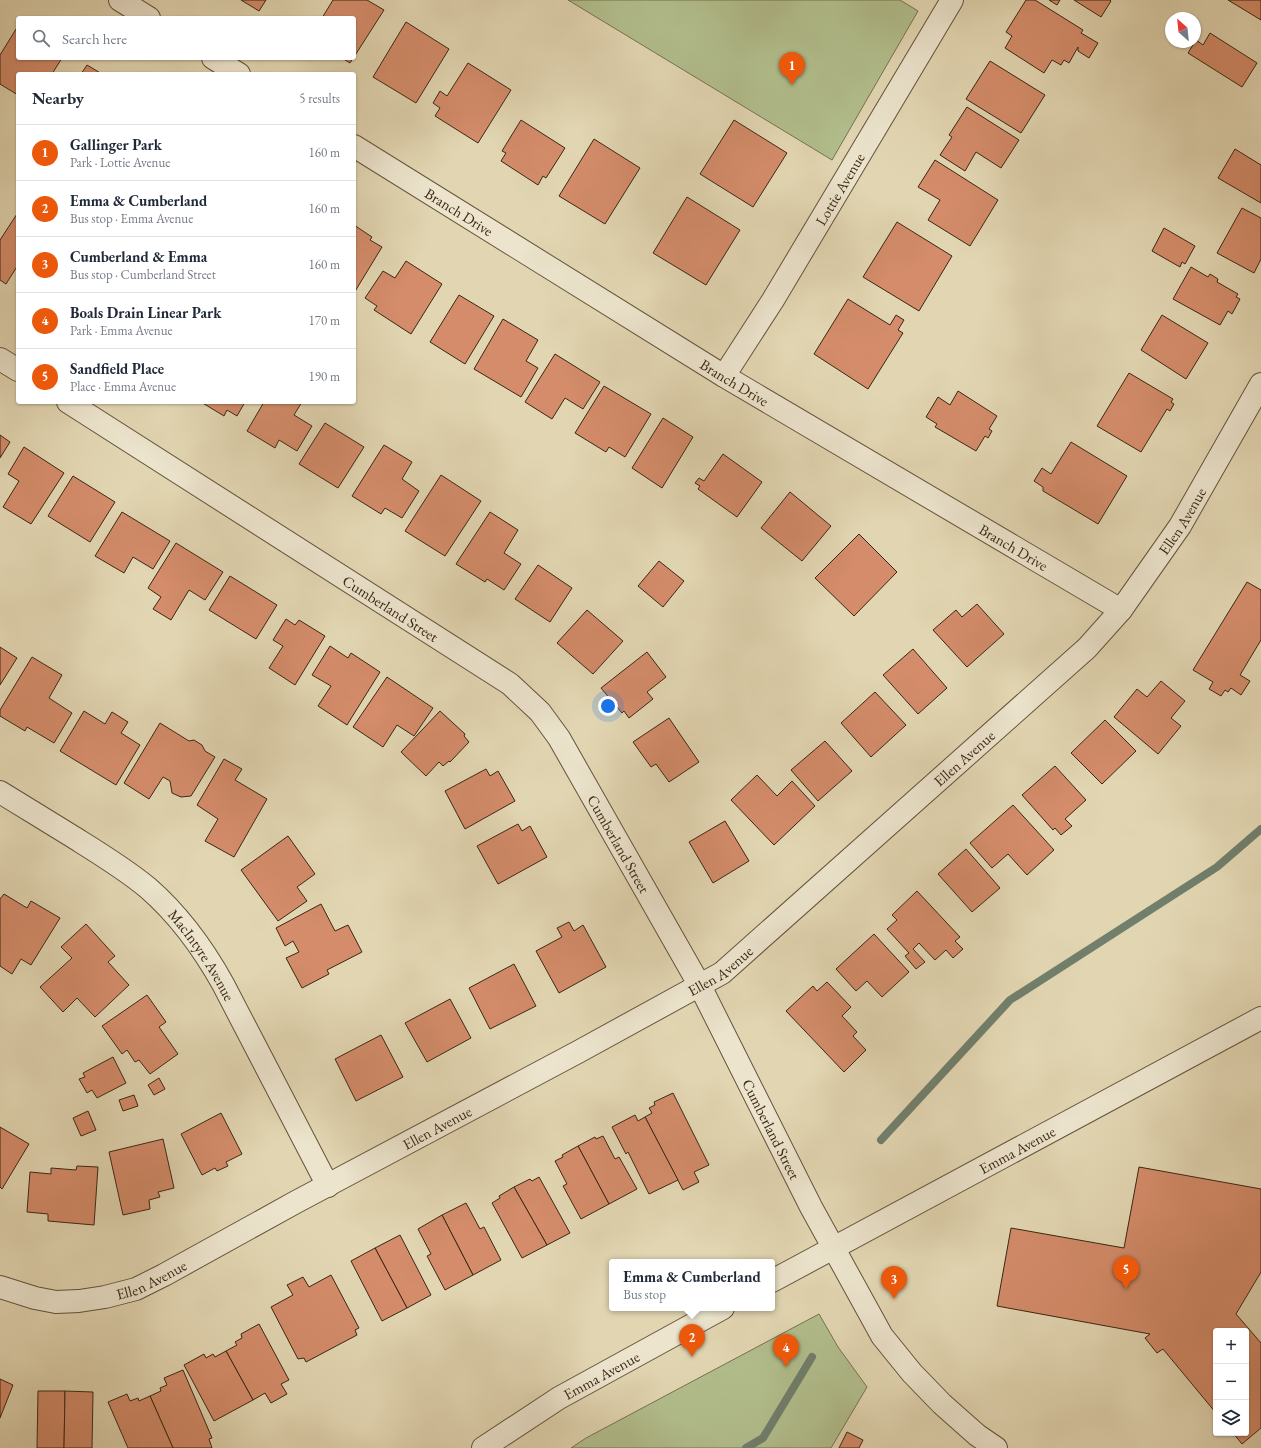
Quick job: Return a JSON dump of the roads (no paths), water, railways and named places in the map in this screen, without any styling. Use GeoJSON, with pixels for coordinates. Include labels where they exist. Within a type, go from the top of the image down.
{"type":"FeatureCollection","features":[{"type":"Feature","properties":{"kind":"street"},"geometry":{"type":"LineString","coordinates":[[120,0],[146,16]]}},
{"type":"Feature","properties":{"kind":"street","name":"Lottie Avenue"},"geometry":{"type":"LineString","coordinates":[[724,376],[774,300],[952,0]]}},
{"type":"Feature","properties":{"kind":"street"},"geometry":{"type":"LineString","coordinates":[[216,60],[236,72]]}},
{"type":"Feature","properties":{"kind":"street","name":"Branch Drive"},"geometry":{"type":"LineString","coordinates":[[356,147],[724,376],[1120,610]]}},
{"type":"Feature","properties":{"kind":"street"},"geometry":{"type":"LineString","coordinates":[[0,359],[16,369]]}},
{"type":"Feature","properties":{"kind":"street","name":"Ellen Avenue"},"geometry":{"type":"LineString","coordinates":[[0,1287],[35,1298],[56,1302],[80,1301],[105,1297],[136,1289],[722,973],[1087,648],[1120,610],[1180,526],[1261,384]]}},
{"type":"Feature","properties":{"kind":"street","name":"Cumberland Street"},"geometry":{"type":"LineString","coordinates":[[71,404],[510,684],[540,712],[559,738],[700,986],[833,1248],[882,1336],[912,1373],[942,1404],[977,1435],[996,1448]]}},
{"type":"Feature","properties":{"kind":"street","name":"MacIntyre Avenue"},"geometry":{"type":"LineString","coordinates":[[0,792],[113,862],[131,875],[149,889],[173,913],[195,939],[223,984],[328,1186]]}},
{"type":"Feature","properties":{"kind":"street","name":"Emma Avenue"},"geometry":{"type":"LineString","coordinates":[[775,1279],[1261,1018]]}},
{"type":"Feature","properties":{"kind":"street","name":"Emma Avenue"},"geometry":{"type":"LineString","coordinates":[[483,1448],[559,1398],[718,1311]]}},
{"type":"Feature","properties":{"kind":"waterway"},"geometry":{"type":"LineString","coordinates":[[881,1140],[1010,1000],[1217,867],[1261,829]]}},
{"type":"Feature","properties":{"kind":"waterway"},"geometry":{"type":"LineString","coordinates":[[746,1448],[763,1438],[812,1357]]}},
{"type":"Feature","properties":{"kind":"place","name":"Gallinger Park"},"geometry":{"type":"Point","coordinates":[792,85]}},
{"type":"Feature","properties":{"kind":"place","name":"Sandfield Place"},"geometry":{"type":"Point","coordinates":[1126,1289]}},
{"type":"Feature","properties":{"kind":"place","name":"Cumberland & Emma"},"geometry":{"type":"Point","coordinates":[894,1299]}},
{"type":"Feature","properties":{"kind":"place","name":"Emma & Cumberland"},"geometry":{"type":"Point","coordinates":[692,1357]}},
{"type":"Feature","properties":{"kind":"place","name":"Boals Drain Linear Park"},"geometry":{"type":"Point","coordinates":[786,1367]}}]}
